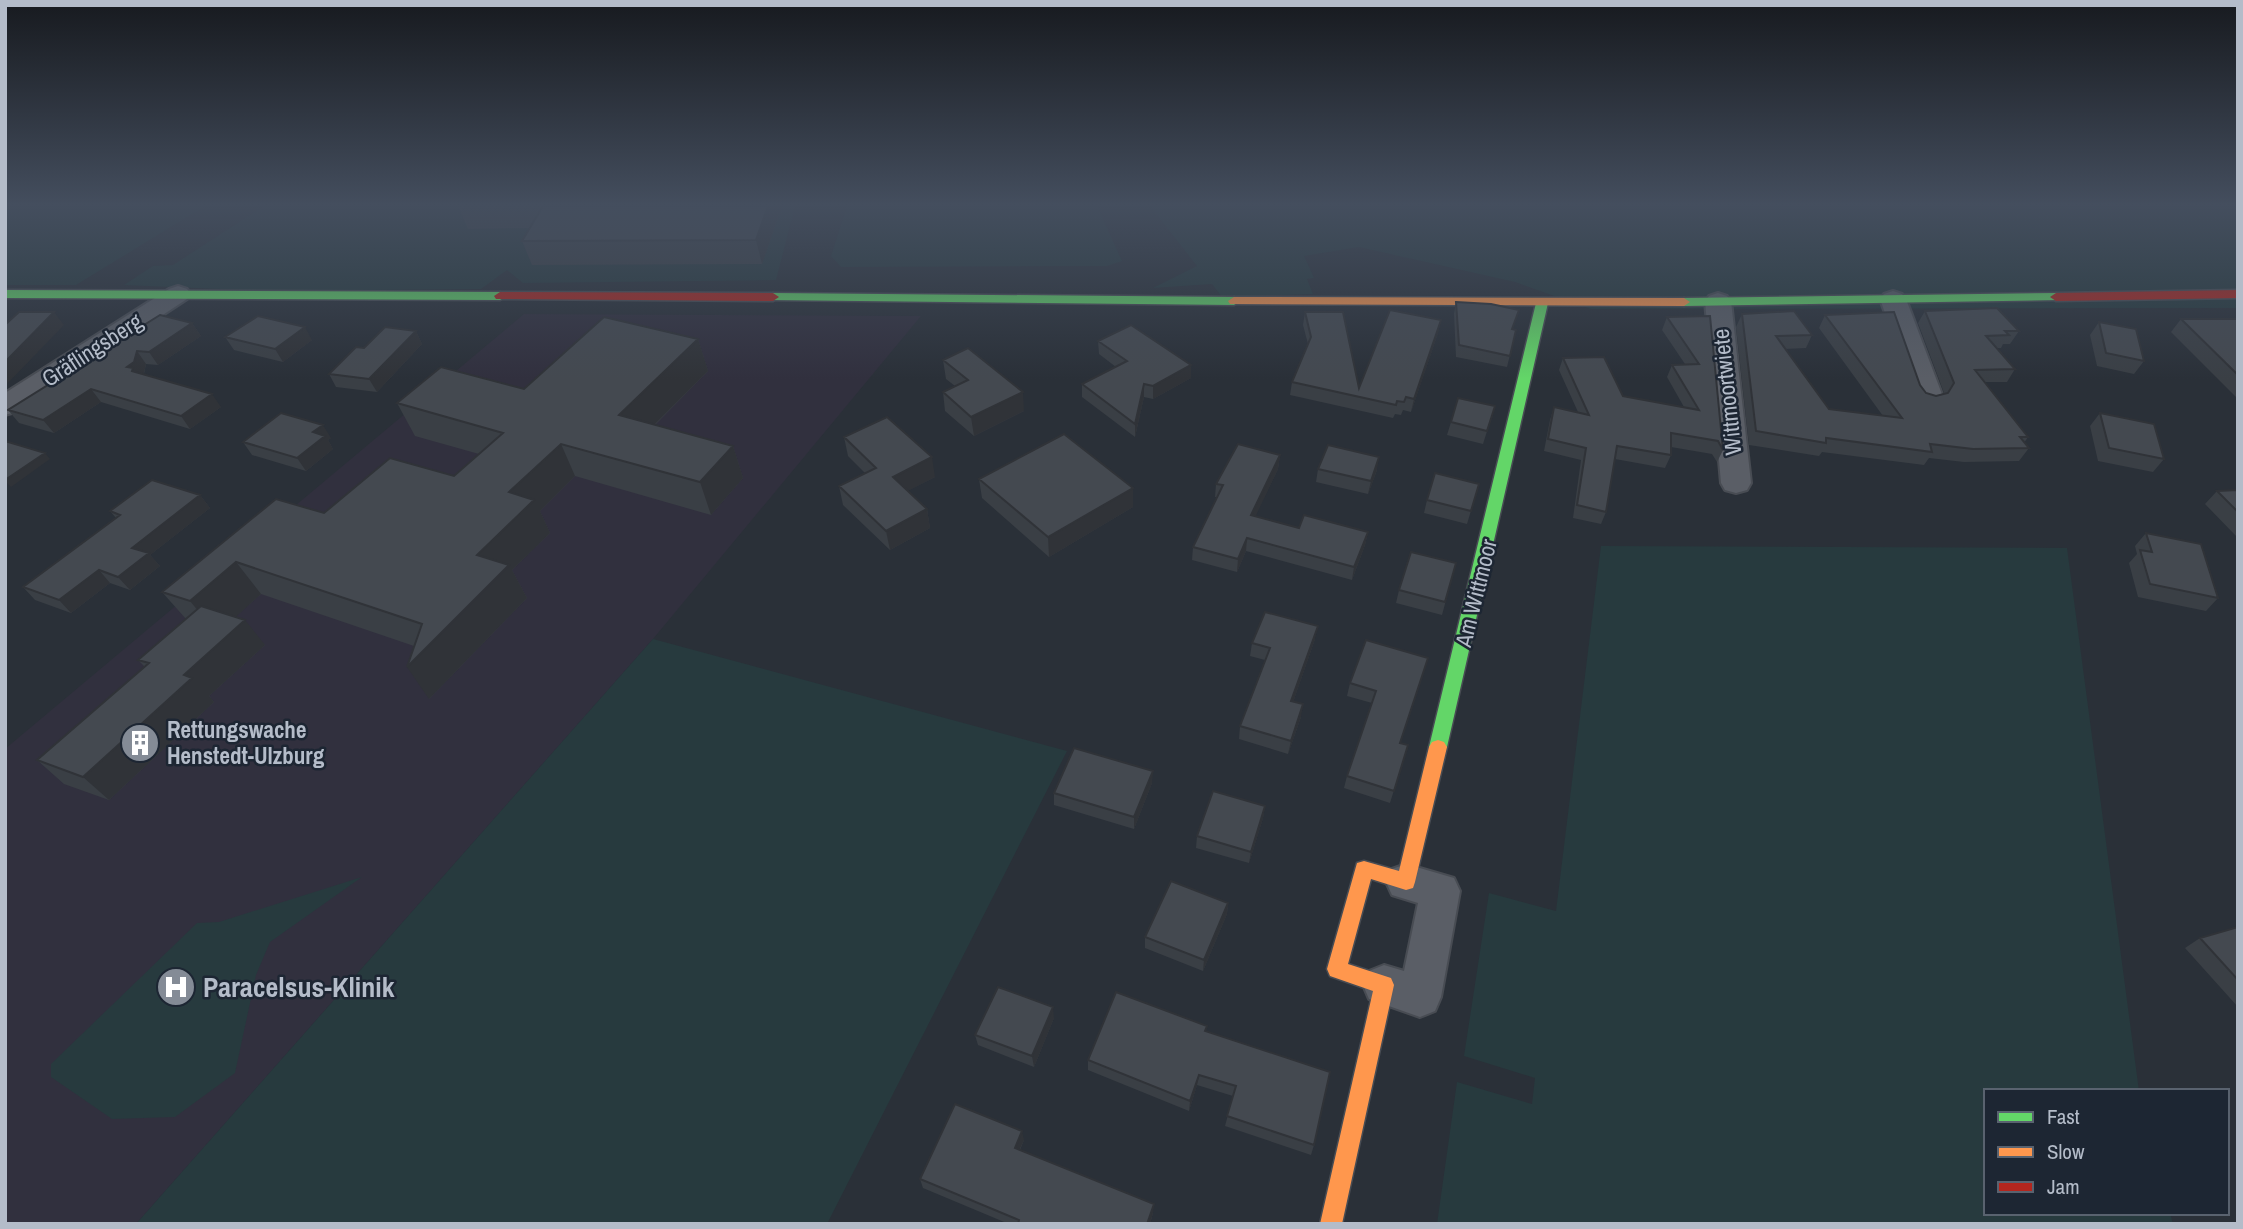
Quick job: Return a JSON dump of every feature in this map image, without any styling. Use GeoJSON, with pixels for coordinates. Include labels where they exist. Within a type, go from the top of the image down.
{"type":"FeatureCollection","features":[{"type":"Feature","properties":{"kind":"street"},"geometry":{"type":"LineString","coordinates":[[5,293],[1542,303],[2238,294]]}},
{"type":"Feature","properties":{"kind":"street","name":"Gräflingsberg"},"geometry":{"type":"LineString","coordinates":[[5,406],[178,294]]}},
{"type":"Feature","properties":{"kind":"street"},"geometry":{"type":"LineString","coordinates":[[1894,299],[1929,397]]}},
{"type":"Feature","properties":{"kind":"street","name":"Wittmoortwiete"},"geometry":{"type":"LineString","coordinates":[[1718,301],[1736,482]]}},
{"type":"Feature","properties":{"kind":"street","name":"Am Wittmoor"},"geometry":{"type":"LineString","coordinates":[[1406,882],[1542,303]]}},
{"type":"Feature","properties":{"kind":"street"},"geometry":{"type":"LineString","coordinates":[[1364,869],[1440,891],[1420,997],[1384,985],[1337,970],[1364,869]]}},
{"type":"Feature","properties":{"kind":"street"},"geometry":{"type":"LineString","coordinates":[[1331,1224],[1384,985]]}},
{"type":"Feature","properties":{"kind":"shaded area","name":"Paracelsus-Klinik"},"geometry":{"type":"Polygon","coordinates":[[[524,314],[921,316],[653,639],[136,1224],[5,1224],[5,749],[524,314]]]}},
{"type":"Feature","properties":{"kind":"green space"},"geometry":{"type":"Polygon","coordinates":[[[5,263],[111,263],[76,285],[5,285],[5,263]]]}},
{"type":"Feature","properties":{"kind":"green space"},"geometry":{"type":"Polygon","coordinates":[[[780,263],[776,280],[523,283],[507,270],[481,289],[270,291],[124,285],[153,266],[780,263]]]}},
{"type":"Feature","properties":{"kind":"green space"},"geometry":{"type":"Polygon","coordinates":[[[838,263],[1115,263],[1107,266],[841,267],[838,263]]]}},
{"type":"Feature","properties":{"kind":"green space"},"geometry":{"type":"Polygon","coordinates":[[[1195,263],[1307,263],[1314,278],[1307,279],[1313,294],[1222,297],[1212,284],[1153,288],[1197,266],[1195,263]]]}},
{"type":"Feature","properties":{"kind":"green space"},"geometry":{"type":"Polygon","coordinates":[[[1432,263],[2238,263],[2238,308],[1591,309],[1515,282],[1432,263]]]}},
{"type":"Feature","properties":{"kind":"green space"},"geometry":{"type":"Polygon","coordinates":[[[1601,546],[2067,548],[2139,1089],[1984,1089],[1984,1215],[2171,1215],[2173,1224],[1437,1224],[1457,1082],[1532,1104],[1535,1078],[1464,1056],[1489,893],[1556,911],[1601,546]]]}},
{"type":"Feature","properties":{"kind":"green space"},"geometry":{"type":"Polygon","coordinates":[[[653,639],[1067,751],[827,1224],[136,1224],[653,639]]]}},
{"type":"Feature","properties":{"kind":"green space"},"geometry":{"type":"Polygon","coordinates":[[[362,877],[270,942],[256,975],[235,1073],[175,1117],[112,1119],[51,1077],[51,1064],[197,923],[219,922],[362,877]]]}},
{"type":"Feature","properties":{"kind":"building"},"geometry":{"type":"Polygon","coordinates":[[[1456,302],[1491,304],[1519,310],[1512,329],[1516,330],[1510,356],[1459,345],[1456,302]]]}},
{"type":"Feature","properties":{"kind":"building"},"geometry":{"type":"Polygon","coordinates":[[[1997,308],[2019,331],[2005,331],[2009,335],[1986,336],[2015,369],[1975,370],[2028,437],[2020,437],[2029,448],[1973,449],[1930,444],[1932,452],[1826,438],[1826,443],[1756,431],[1742,314],[1794,311],[1812,335],[1776,336],[1829,409],[1902,418],[1825,315],[1894,312],[1920,385],[1926,393],[1936,396],[1948,393],[1954,383],[1925,311],[1997,308]]]}},
{"type":"Feature","properties":{"kind":"building"},"geometry":{"type":"Polygon","coordinates":[[[1390,310],[1441,320],[1414,399],[1406,397],[1404,402],[1397,401],[1396,405],[1292,382],[1311,337],[1305,312],[1343,312],[1359,388],[1390,310]]]}},
{"type":"Feature","properties":{"kind":"building"},"geometry":{"type":"Polygon","coordinates":[[[19,312],[54,312],[5,362],[5,322],[19,312]]]}},
{"type":"Feature","properties":{"kind":"building"},"geometry":{"type":"Polygon","coordinates":[[[160,315],[192,323],[149,352],[137,351],[134,362],[127,367],[133,368],[132,371],[212,394],[181,416],[91,389],[43,420],[8,410],[160,315]]]}},
{"type":"Feature","properties":{"kind":"building"},"geometry":{"type":"Polygon","coordinates":[[[258,316],[305,327],[275,349],[225,337],[258,316]]]}},
{"type":"Feature","properties":{"kind":"building"},"geometry":{"type":"Polygon","coordinates":[[[1710,316],[1723,450],[1718,441],[1671,433],[1671,455],[1617,446],[1606,512],[1577,505],[1586,448],[1548,439],[1554,407],[1589,415],[1563,358],[1604,357],[1623,396],[1699,410],[1672,365],[1699,364],[1667,317],[1710,316]]]}},
{"type":"Feature","properties":{"kind":"building"},"geometry":{"type":"Polygon","coordinates":[[[604,317],[698,339],[619,415],[733,446],[700,482],[561,444],[509,492],[534,500],[477,555],[509,565],[407,667],[422,624],[236,562],[190,601],[162,592],[276,499],[324,513],[390,458],[454,476],[503,433],[397,403],[441,367],[524,389],[604,317]]]}},
{"type":"Feature","properties":{"kind":"building"},"geometry":{"type":"Polygon","coordinates":[[[2181,319],[2238,319],[2238,375],[2181,319]]]}},
{"type":"Feature","properties":{"kind":"building"},"geometry":{"type":"Polygon","coordinates":[[[2099,322],[2136,329],[2144,361],[2106,353],[2099,322]]]}},
{"type":"Feature","properties":{"kind":"building"},"geometry":{"type":"Polygon","coordinates":[[[1131,325],[1191,365],[1153,386],[1144,384],[1135,424],[1082,384],[1127,361],[1098,341],[1131,325]]]}},
{"type":"Feature","properties":{"kind":"building"},"geometry":{"type":"Polygon","coordinates":[[[385,327],[416,331],[369,379],[329,374],[356,347],[364,348],[385,327]]]}},
{"type":"Feature","properties":{"kind":"building"},"geometry":{"type":"Polygon","coordinates":[[[968,348],[1023,392],[971,417],[943,392],[968,380],[943,360],[968,348]]]}},
{"type":"Feature","properties":{"kind":"building"},"geometry":{"type":"Polygon","coordinates":[[[1458,398],[1495,406],[1487,431],[1451,422],[1458,398]]]}},
{"type":"Feature","properties":{"kind":"building"},"geometry":{"type":"Polygon","coordinates":[[[281,413],[323,425],[313,432],[325,436],[297,458],[243,442],[281,413]]]}},
{"type":"Feature","properties":{"kind":"building"},"geometry":{"type":"Polygon","coordinates":[[[2100,413],[2154,424],[2164,459],[2109,448],[2100,413]]]}},
{"type":"Feature","properties":{"kind":"building"},"geometry":{"type":"Polygon","coordinates":[[[887,417],[932,457],[893,477],[927,509],[886,531],[839,486],[876,468],[844,437],[887,417]]]}},
{"type":"Feature","properties":{"kind":"building"},"geometry":{"type":"Polygon","coordinates":[[[1064,434],[1133,488],[1048,537],[979,479],[1064,434]]]}},
{"type":"Feature","properties":{"kind":"building"},"geometry":{"type":"Polygon","coordinates":[[[5,441],[45,453],[5,480],[5,441]]]}},
{"type":"Feature","properties":{"kind":"building"},"geometry":{"type":"Polygon","coordinates":[[[1238,444],[1280,455],[1251,515],[1299,528],[1304,515],[1368,532],[1354,567],[1247,538],[1238,559],[1193,547],[1223,485],[1216,484],[1238,444]]]}},
{"type":"Feature","properties":{"kind":"building"},"geometry":{"type":"Polygon","coordinates":[[[1328,445],[1379,457],[1371,481],[1318,469],[1328,445]]]}},
{"type":"Feature","properties":{"kind":"building"},"geometry":{"type":"Polygon","coordinates":[[[1435,473],[1479,484],[1471,511],[1427,500],[1435,473]]]}},
{"type":"Feature","properties":{"kind":"building"},"geometry":{"type":"Polygon","coordinates":[[[152,480],[200,495],[132,548],[149,553],[118,577],[99,570],[59,600],[23,587],[120,515],[110,511],[152,480]]]}},
{"type":"Feature","properties":{"kind":"building"},"geometry":{"type":"Polygon","coordinates":[[[2238,490],[2238,512],[2217,491],[2238,490]]]}},
{"type":"Feature","properties":{"kind":"building"},"geometry":{"type":"Polygon","coordinates":[[[2146,533],[2201,544],[2218,598],[2150,584],[2140,550],[2152,552],[2146,533]]]}},
{"type":"Feature","properties":{"kind":"building"},"geometry":{"type":"Polygon","coordinates":[[[1411,552],[1456,563],[1445,602],[1399,590],[1411,552]]]}},
{"type":"Feature","properties":{"kind":"building"},"geometry":{"type":"Polygon","coordinates":[[[201,606],[245,620],[184,675],[192,678],[83,777],[37,760],[149,663],[138,660],[201,606]]]}},
{"type":"Feature","properties":{"kind":"building"},"geometry":{"type":"Polygon","coordinates":[[[1265,612],[1318,626],[1291,701],[1303,704],[1291,741],[1240,726],[1270,648],[1252,643],[1265,612]]]}},
{"type":"Feature","properties":{"kind":"building"},"geometry":{"type":"Polygon","coordinates":[[[1366,640],[1428,658],[1400,743],[1408,745],[1394,791],[1347,776],[1376,691],[1350,683],[1366,640]]]}},
{"type":"Feature","properties":{"kind":"building"},"geometry":{"type":"Polygon","coordinates":[[[1074,748],[1153,771],[1134,817],[1054,793],[1074,748]]]}},
{"type":"Feature","properties":{"kind":"building"},"geometry":{"type":"Polygon","coordinates":[[[1213,791],[1265,806],[1251,852],[1197,836],[1213,791]]]}},
{"type":"Feature","properties":{"kind":"building"},"geometry":{"type":"Polygon","coordinates":[[[1171,881],[1228,903],[1204,960],[1145,937],[1171,881]]]}},
{"type":"Feature","properties":{"kind":"building"},"geometry":{"type":"Polygon","coordinates":[[[2238,927],[2238,980],[2200,938],[2238,927]]]}},
{"type":"Feature","properties":{"kind":"building"},"geometry":{"type":"Polygon","coordinates":[[[998,987],[1053,1007],[1032,1056],[975,1035],[998,987]]]}},
{"type":"Feature","properties":{"kind":"building"},"geometry":{"type":"Polygon","coordinates":[[[1116,992],[1207,1026],[1205,1031],[1330,1072],[1314,1145],[1227,1116],[1236,1086],[1199,1075],[1190,1101],[1088,1060],[1116,992]]]}},
{"type":"Feature","properties":{"kind":"building"},"geometry":{"type":"Polygon","coordinates":[[[955,1104],[1022,1131],[1015,1148],[1154,1204],[1147,1224],[1018,1224],[1019,1220],[920,1179],[955,1104]]]}},
{"type":"Feature","properties":{"kind":"traffic: fast"},"geometry":{"type":"LineString","coordinates":[[5,294],[500,296]]}},
{"type":"Feature","properties":{"kind":"traffic: fast"},"geometry":{"type":"LineString","coordinates":[[773,297],[1234,301]]}},
{"type":"Feature","properties":{"kind":"traffic: fast"},"geometry":{"type":"LineString","coordinates":[[1684,302],[2056,297]]}},
{"type":"Feature","properties":{"kind":"traffic: fast"},"geometry":{"type":"LineString","coordinates":[[1438,747],[1542,303]]}},
{"type":"Feature","properties":{"kind":"traffic: slow"},"geometry":{"type":"LineString","coordinates":[[1234,301],[1684,302]]}},
{"type":"Feature","properties":{"kind":"traffic: slow"},"geometry":{"type":"LineString","coordinates":[[1331,1224],[1384,985],[1337,969],[1364,869],[1406,882],[1438,747]]}},
{"type":"Feature","properties":{"kind":"traffic: jam"},"geometry":{"type":"LineString","coordinates":[[2056,297],[2238,294]]}},
{"type":"Feature","properties":{"kind":"traffic: jam"},"geometry":{"type":"LineString","coordinates":[[500,296],[773,297]]}},
{"type":"Feature","properties":{"kind":"place","name":"Rettungswache Henstedt-Ulzburg"},"geometry":{"type":"Point","coordinates":[140,743]}},
{"type":"Feature","properties":{"kind":"place","name":"Paracelsus-Klinik"},"geometry":{"type":"Point","coordinates":[176,987]}}]}
